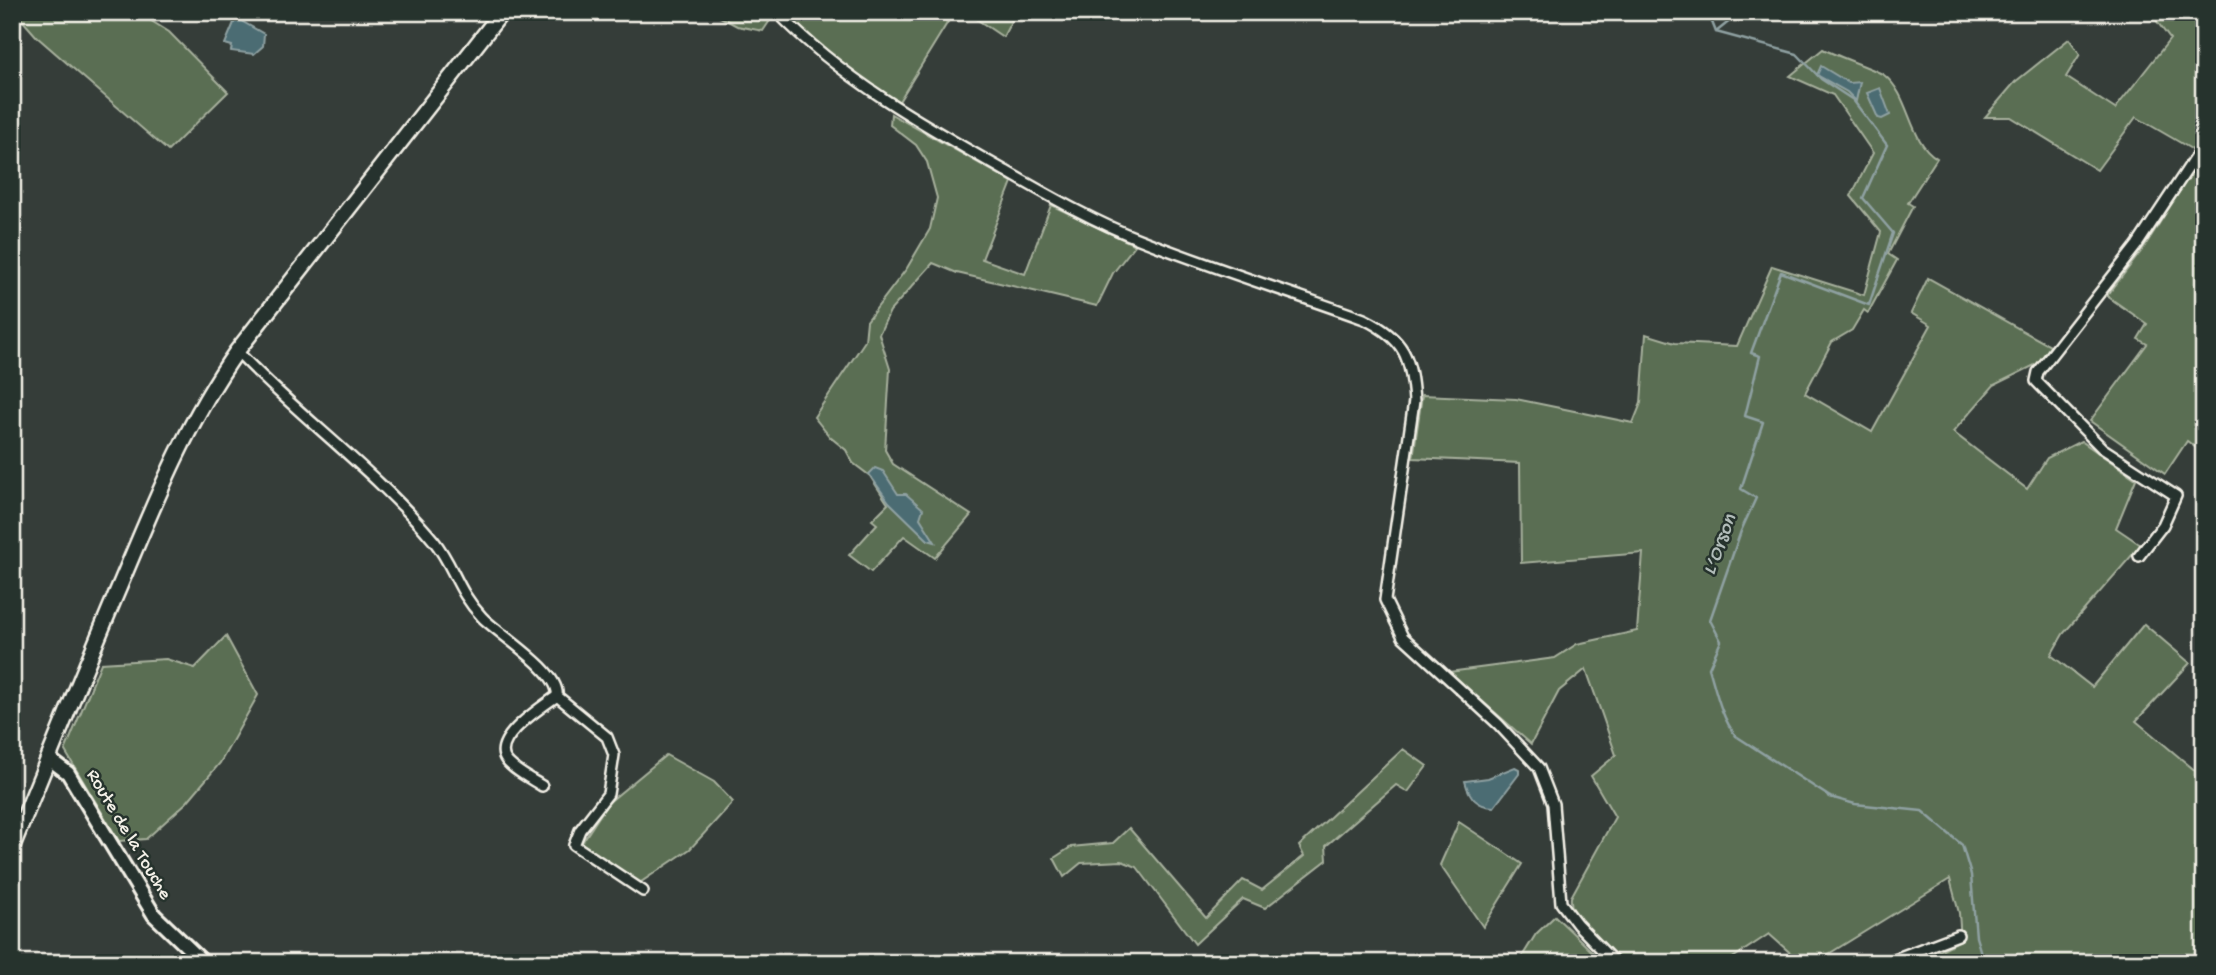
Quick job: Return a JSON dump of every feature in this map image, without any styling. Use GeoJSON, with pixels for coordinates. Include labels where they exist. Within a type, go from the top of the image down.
{"type":"FeatureCollection","features":[{"type":"Feature","properties":{"kind":"main road"},"geometry":{"type":"LineString","coordinates":[[12,847],[181,442],[237,351],[502,12]]}},
{"type":"Feature","properties":{"kind":"street"},"geometry":{"type":"LineString","coordinates":[[777,12],[832,62],[877,96],[1044,192],[1138,239],[1364,319],[1395,338],[1405,351],[1412,370],[1414,401],[1385,600],[1403,636],[1498,724],[1539,768],[1553,804],[1561,903],[1577,925],[1615,963]]}},
{"type":"Feature","properties":{"kind":"street"},"geometry":{"type":"LineString","coordinates":[[2139,556],[2159,532],[2176,496],[2102,448],[2036,381],[2038,372],[2137,245],[2204,144]]}},
{"type":"Feature","properties":{"kind":"street"},"geometry":{"type":"LineString","coordinates":[[237,351],[366,470],[434,541],[447,560],[460,592],[483,618],[541,666],[556,683],[557,695],[607,737],[614,755],[608,794],[580,831],[574,845],[643,891]]}},
{"type":"Feature","properties":{"kind":"street"},"geometry":{"type":"LineString","coordinates":[[542,786],[506,761],[502,750],[504,742],[529,717],[557,695]]}},
{"type":"Feature","properties":{"kind":"street","name":"Route de la Touche"},"geometry":{"type":"LineString","coordinates":[[48,758],[68,773],[154,915],[204,963]]}},
{"type":"Feature","properties":{"kind":"street"},"geometry":{"type":"LineString","coordinates":[[1884,963],[1958,934]]}},
{"type":"Feature","properties":{"kind":"green space"},"geometry":{"type":"Polygon","coordinates":[[[15,12],[137,12],[169,32],[228,92],[168,151],[37,37],[15,12]]]}},
{"type":"Feature","properties":{"kind":"green space"},"geometry":{"type":"Polygon","coordinates":[[[711,12],[769,12],[773,16],[763,31],[737,26],[711,12]]]}},
{"type":"Feature","properties":{"kind":"green space"},"geometry":{"type":"Polygon","coordinates":[[[783,12],[954,12],[898,103],[837,62],[783,12]]]}},
{"type":"Feature","properties":{"kind":"green space"},"geometry":{"type":"Polygon","coordinates":[[[966,12],[1016,12],[1003,37],[966,12]]]}},
{"type":"Feature","properties":{"kind":"green space"},"geometry":{"type":"Polygon","coordinates":[[[2150,12],[2204,12],[2204,135],[2193,150],[2136,117],[2097,170],[2011,117],[1985,117],[2015,82],[2069,39],[2080,54],[2066,77],[2115,109],[2170,39],[2150,12]]]}},
{"type":"Feature","properties":{"kind":"green space"},"geometry":{"type":"Polygon","coordinates":[[[1823,49],[1884,75],[1900,94],[1920,141],[1937,158],[1908,203],[1913,206],[1888,254],[1897,260],[1868,313],[1864,310],[1852,330],[1832,342],[1805,393],[1872,432],[1931,325],[1911,313],[1928,278],[2050,346],[2041,362],[1994,385],[1953,432],[2027,489],[2047,458],[2081,441],[2136,479],[2116,528],[2141,545],[2063,634],[2051,655],[2092,687],[2144,624],[2190,663],[2136,721],[2204,778],[2204,963],[1915,963],[1961,940],[1959,913],[1950,879],[1814,963],[1796,958],[1769,934],[1725,963],[1622,963],[1582,924],[1572,906],[1571,897],[1615,817],[1591,776],[1616,755],[1586,669],[1559,691],[1531,744],[1449,672],[1555,658],[1577,644],[1637,631],[1643,553],[1521,563],[1520,463],[1413,458],[1422,395],[1516,399],[1633,423],[1641,403],[1646,334],[1675,343],[1737,346],[1772,266],[1864,295],[1881,232],[1851,196],[1873,153],[1833,95],[1790,76],[1823,49]]]}},
{"type":"Feature","properties":{"kind":"green space"},"geometry":{"type":"Polygon","coordinates":[[[891,114],[1012,182],[982,259],[1025,274],[1051,205],[1135,245],[1113,273],[1097,306],[957,273],[933,263],[890,311],[879,334],[890,369],[885,450],[893,464],[971,515],[935,558],[904,536],[871,572],[849,555],[877,524],[872,520],[888,504],[870,476],[853,463],[846,450],[830,437],[814,417],[865,341],[867,321],[907,268],[930,229],[937,198],[927,162],[916,145],[890,125],[891,114]]]}},
{"type":"Feature","properties":{"kind":"green space"},"geometry":{"type":"Polygon","coordinates":[[[2204,153],[2204,454],[2187,441],[2165,474],[2090,421],[2147,344],[2138,339],[2147,324],[2107,296],[2143,249],[2204,153]]]}},
{"type":"Feature","properties":{"kind":"green space"},"geometry":{"type":"Polygon","coordinates":[[[226,636],[258,695],[220,763],[187,802],[146,839],[119,841],[65,751],[101,663],[166,659],[195,668],[226,636]]]}},
{"type":"Feature","properties":{"kind":"green space"},"geometry":{"type":"Polygon","coordinates":[[[1403,749],[1427,766],[1408,792],[1396,785],[1326,846],[1327,860],[1265,908],[1243,899],[1195,944],[1137,867],[1122,861],[1081,863],[1064,877],[1054,858],[1071,847],[1113,843],[1129,828],[1206,918],[1243,880],[1262,890],[1304,856],[1299,846],[1403,749]]]}},
{"type":"Feature","properties":{"kind":"green space"},"geometry":{"type":"Polygon","coordinates":[[[666,755],[714,782],[733,802],[690,849],[638,884],[579,847],[608,803],[666,755]]]}},
{"type":"Feature","properties":{"kind":"green space"},"geometry":{"type":"Polygon","coordinates":[[[1459,822],[1522,864],[1483,927],[1440,865],[1459,822]]]}},
{"type":"Feature","properties":{"kind":"green space"},"geometry":{"type":"Polygon","coordinates":[[[1555,916],[1604,963],[1518,963],[1536,934],[1555,916]]]}},
{"type":"Feature","properties":{"kind":"water"},"geometry":{"type":"Polygon","coordinates":[[[236,18],[264,34],[263,46],[254,54],[231,51],[232,46],[225,44],[236,18]]]}},
{"type":"Feature","properties":{"kind":"water"},"geometry":{"type":"Polygon","coordinates":[[[1821,66],[1849,83],[1860,82],[1856,101],[1847,92],[1817,75],[1821,66]]]}},
{"type":"Feature","properties":{"kind":"water"},"geometry":{"type":"Polygon","coordinates":[[[1880,88],[1890,115],[1882,119],[1878,118],[1867,93],[1880,88]]]}},
{"type":"Feature","properties":{"kind":"water"},"geometry":{"type":"Polygon","coordinates":[[[875,468],[883,471],[898,494],[906,494],[923,509],[920,518],[935,542],[928,540],[889,502],[869,474],[875,468]]]}},
{"type":"Feature","properties":{"kind":"water"},"geometry":{"type":"Polygon","coordinates":[[[1515,767],[1519,769],[1519,774],[1494,807],[1478,803],[1471,796],[1465,781],[1488,778],[1515,767]]]}},
{"type":"Feature","properties":{"kind":"waterway","name":"L’Orson"},"geometry":{"type":"LineString","coordinates":[[1708,12],[1716,32],[1797,54],[1821,79],[1853,100],[1887,145],[1863,198],[1893,233],[1869,305],[1781,272],[1751,353],[1760,356],[1745,416],[1763,422],[1741,489],[1756,498],[1741,531],[1710,620],[1721,641],[1709,668],[1714,686],[1723,712],[1736,736],[1830,797],[1855,804],[1922,811],[1962,845],[1971,875],[1976,937],[1984,963]]}},
{"type":"Feature","properties":{"kind":"waterway"},"geometry":{"type":"LineString","coordinates":[[1716,32],[1741,12]]}}]}
